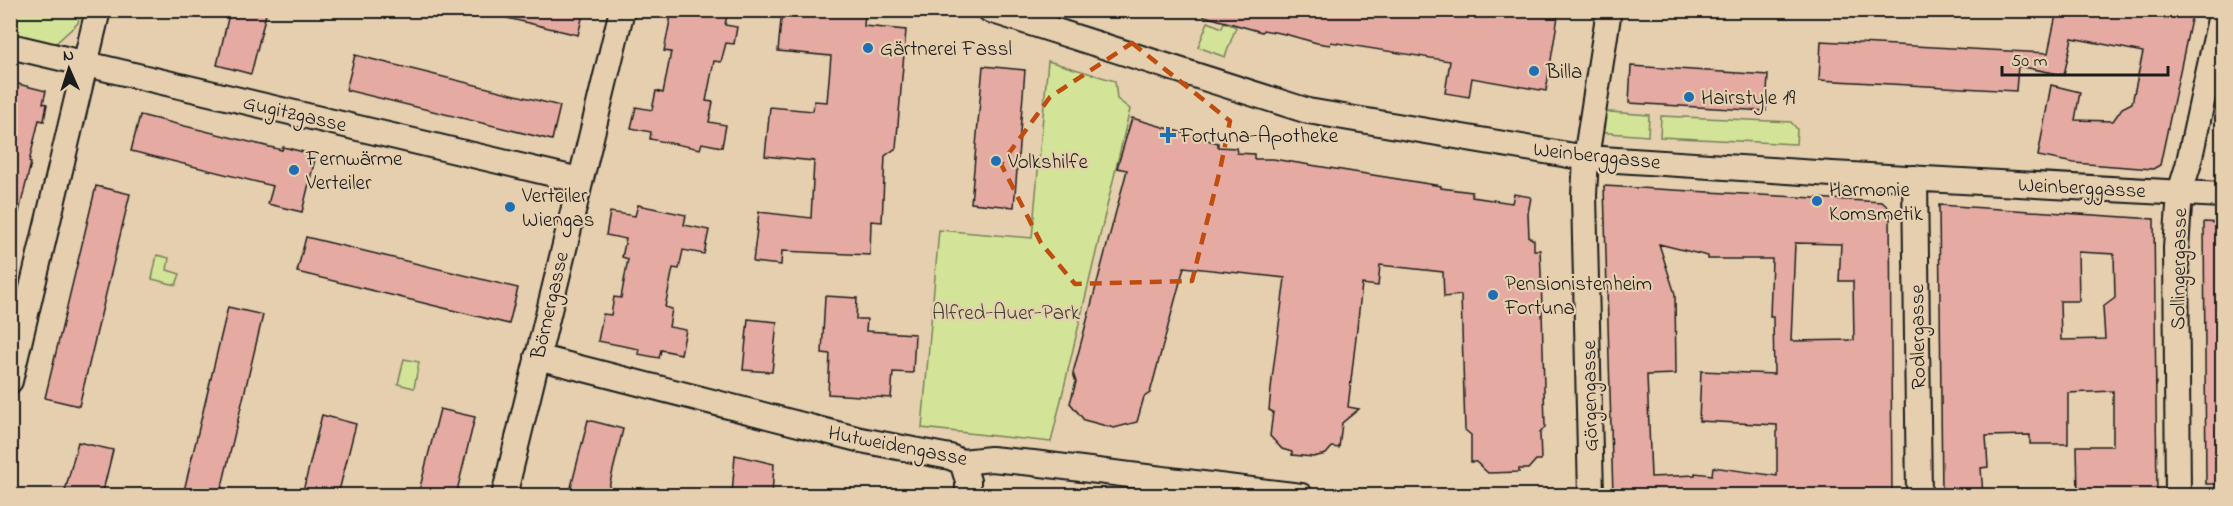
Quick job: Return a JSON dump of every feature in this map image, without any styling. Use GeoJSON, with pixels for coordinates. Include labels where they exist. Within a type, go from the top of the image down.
{"type":"FeatureCollection","features":[{"type":"Feature","properties":{"kind":"street"},"geometry":{"type":"LineString","coordinates":[[10,381],[98,10]]}},
{"type":"Feature","properties":{"kind":"street","name":"Börnergasse"},"geometry":{"type":"LineString","coordinates":[[504,495],[622,10]]}},
{"type":"Feature","properties":{"kind":"street","name":"Weinberggasse"},"geometry":{"type":"LineString","coordinates":[[990,10],[1308,111],[1586,158],[2223,195]]}},
{"type":"Feature","properties":{"kind":"street","name":"Görgengasse"},"geometry":{"type":"LineString","coordinates":[[1592,495],[1584,195],[1586,158],[1609,10]]}},
{"type":"Feature","properties":{"kind":"street","name":"Sollingergasse"},"geometry":{"type":"LineString","coordinates":[[2178,495],[2176,248],[2180,192],[2188,166],[2222,10]]}},
{"type":"Feature","properties":{"kind":"street","name":"Gugitzgasse"},"geometry":{"type":"LineString","coordinates":[[10,46],[579,180]]}},
{"type":"Feature","properties":{"kind":"street","name":"Rodlergasse"},"geometry":{"type":"LineString","coordinates":[[1915,178],[1920,495]]}},
{"type":"Feature","properties":{"kind":"street","name":"Hutweidengasse"},"geometry":{"type":"LineString","coordinates":[[537,357],[861,440],[950,457],[962,462],[990,459],[1033,463],[1301,495]]}},
{"type":"Feature","properties":{"kind":"street"},"geometry":{"type":"LineString","coordinates":[[962,462],[968,481],[969,495]]}},
{"type":"Feature","properties":{"kind":"highlighted area"},"geometry":{"type":"Polygon","coordinates":[[[1132,43],[1230,121],[1192,281],[1075,284],[1041,243],[1001,164],[1050,97],[1132,43]]]}},
{"type":"Feature","properties":{"kind":"green space"},"geometry":{"type":"Polygon","coordinates":[[[11,10],[80,11],[78,23],[55,44],[11,33],[11,10]]]}},
{"type":"Feature","properties":{"kind":"green space"},"geometry":{"type":"Polygon","coordinates":[[[1208,22],[1222,28],[1224,22],[1236,27],[1225,57],[1198,47],[1208,22]]]}},
{"type":"Feature","properties":{"kind":"green space","name":"Alfred-Auer-Park"},"geometry":{"type":"Polygon","coordinates":[[[1048,61],[1115,81],[1117,99],[1130,109],[1051,442],[922,428],[939,230],[1032,238],[1048,61]]]}},
{"type":"Feature","properties":{"kind":"green space"},"geometry":{"type":"Polygon","coordinates":[[[1597,111],[1649,115],[1648,136],[1596,132],[1597,111]]]}},
{"type":"Feature","properties":{"kind":"green space"},"geometry":{"type":"Polygon","coordinates":[[[1661,116],[1791,122],[1797,129],[1796,144],[1660,137],[1661,116]]]}},
{"type":"Feature","properties":{"kind":"green space"},"geometry":{"type":"Polygon","coordinates":[[[157,255],[169,258],[167,270],[180,274],[176,285],[152,279],[157,255]]]}},
{"type":"Feature","properties":{"kind":"green space"},"geometry":{"type":"Polygon","coordinates":[[[404,359],[419,362],[414,388],[398,384],[404,359]]]}},
{"type":"Feature","properties":{"kind":"building"},"geometry":{"type":"Polygon","coordinates":[[[230,10],[267,10],[251,74],[217,65],[230,10]]]}},
{"type":"Feature","properties":{"kind":"building"},"geometry":{"type":"Polygon","coordinates":[[[504,10],[584,10],[578,35],[503,17],[504,10]]]}},
{"type":"Feature","properties":{"kind":"building"},"geometry":{"type":"Polygon","coordinates":[[[672,10],[728,10],[725,25],[737,27],[734,44],[726,43],[721,62],[714,61],[706,101],[713,102],[709,122],[726,125],[722,147],[702,143],[700,149],[650,139],[651,132],[631,128],[636,107],[652,110],[656,91],[663,93],[671,52],[664,51],[672,10]]]}},
{"type":"Feature","properties":{"kind":"building"},"geometry":{"type":"Polygon","coordinates":[[[782,10],[865,13],[864,26],[906,30],[896,148],[885,156],[882,222],[871,221],[870,255],[782,251],[781,265],[753,262],[759,212],[811,218],[814,161],[765,156],[770,107],[813,111],[814,101],[827,102],[831,56],[778,51],[782,10]]]}},
{"type":"Feature","properties":{"kind":"building"},"geometry":{"type":"Polygon","coordinates":[[[1205,10],[1559,10],[1546,91],[1472,78],[1469,97],[1445,93],[1450,61],[1331,42],[1330,45],[1317,43],[1285,34],[1263,30],[1262,32],[1204,16],[1205,10]]]}},
{"type":"Feature","properties":{"kind":"building"},"geometry":{"type":"Polygon","coordinates":[[[2057,10],[2193,10],[2160,165],[2153,169],[2074,163],[2038,156],[2051,85],[2080,92],[2075,120],[2113,121],[2122,108],[2132,103],[2143,52],[2072,38],[2064,75],[2018,66],[2016,91],[1819,80],[1821,41],[2048,53],[2057,10]]]}},
{"type":"Feature","properties":{"kind":"building"},"geometry":{"type":"Polygon","coordinates":[[[355,55],[560,106],[552,140],[346,90],[355,55]]]}},
{"type":"Feature","properties":{"kind":"building","name":"Volkshilfe"},"geometry":{"type":"Polygon","coordinates":[[[983,66],[1025,70],[1014,207],[971,203],[983,66]]]}},
{"type":"Feature","properties":{"kind":"building"},"geometry":{"type":"Polygon","coordinates":[[[1631,66],[1768,75],[1766,111],[1629,103],[1631,66]]]}},
{"type":"Feature","properties":{"kind":"building"},"geometry":{"type":"Polygon","coordinates":[[[10,82],[46,91],[43,103],[47,104],[44,121],[39,120],[17,220],[10,219],[10,82]]]}},
{"type":"Feature","properties":{"kind":"building"},"geometry":{"type":"Polygon","coordinates":[[[140,115],[282,150],[283,147],[316,155],[302,212],[268,204],[273,186],[131,151],[140,115]]]}},
{"type":"Feature","properties":{"kind":"building","name":"Pensionistenheim Fortuna"},"geometry":{"type":"Polygon","coordinates":[[[1132,118],[1218,143],[1218,147],[1236,148],[1237,153],[1254,154],[1254,159],[1273,159],[1441,186],[1441,188],[1472,192],[1472,197],[1512,203],[1514,194],[1531,197],[1528,213],[1529,237],[1534,240],[1534,250],[1540,250],[1541,272],[1545,427],[1540,433],[1541,460],[1536,460],[1528,469],[1519,469],[1519,472],[1488,473],[1476,462],[1471,462],[1471,435],[1465,430],[1461,295],[1444,297],[1443,272],[1380,265],[1378,286],[1362,284],[1348,407],[1359,409],[1342,423],[1339,448],[1332,447],[1326,454],[1313,457],[1292,455],[1292,452],[1282,449],[1270,436],[1273,412],[1269,410],[1285,278],[1184,267],[1150,393],[1144,397],[1137,422],[1114,428],[1084,420],[1070,403],[1076,382],[1073,373],[1127,170],[1117,168],[1132,118]]]}},
{"type":"Feature","properties":{"kind":"building"},"geometry":{"type":"Polygon","coordinates":[[[96,186],[130,194],[79,406],[45,398],[96,186]]]}},
{"type":"Feature","properties":{"kind":"building"},"geometry":{"type":"Polygon","coordinates":[[[1604,186],[1882,202],[1890,209],[1892,495],[1613,495],[1604,186]],[[1795,243],[1791,341],[1854,340],[1853,281],[1839,281],[1841,244],[1795,243]],[[1659,244],[1675,294],[1676,374],[1647,375],[1651,477],[1695,475],[1695,473],[1712,475],[1713,467],[1777,476],[1777,425],[1699,421],[1701,371],[1774,374],[1773,317],[1770,317],[1772,259],[1708,259],[1708,256],[1659,244]]]}},
{"type":"Feature","properties":{"kind":"building"},"geometry":{"type":"Polygon","coordinates":[[[638,205],[686,215],[684,225],[709,230],[704,254],[683,250],[679,269],[673,268],[665,307],[672,309],[669,327],[686,330],[681,354],[661,350],[659,358],[638,354],[639,349],[598,341],[603,314],[611,315],[614,297],[621,298],[628,259],[622,257],[626,239],[606,235],[610,212],[635,216],[638,205]]]}},
{"type":"Feature","properties":{"kind":"building"},"geometry":{"type":"Polygon","coordinates":[[[1939,205],[2154,219],[2157,495],[2078,495],[2077,446],[2113,446],[2113,391],[2068,393],[2068,444],[2030,444],[2030,435],[1986,436],[1988,467],[1981,468],[1983,495],[1942,495],[1939,205]],[[2078,252],[2079,301],[2060,301],[2061,340],[2105,339],[2103,307],[2115,298],[2114,254],[2078,252]]]}},
{"type":"Feature","properties":{"kind":"building"},"geometry":{"type":"Polygon","coordinates":[[[2204,222],[2223,223],[2223,484],[2206,484],[2204,222]]]}},
{"type":"Feature","properties":{"kind":"building"},"geometry":{"type":"Polygon","coordinates":[[[306,237],[518,288],[509,324],[297,272],[306,237]]]}},
{"type":"Feature","properties":{"kind":"building"},"geometry":{"type":"Polygon","coordinates":[[[825,296],[857,298],[856,319],[867,319],[866,331],[915,334],[913,373],[893,372],[891,398],[828,394],[830,354],[822,353],[825,296]]]}},
{"type":"Feature","properties":{"kind":"building"},"geometry":{"type":"Polygon","coordinates":[[[228,307],[263,315],[220,495],[183,495],[228,307]]]}},
{"type":"Feature","properties":{"kind":"building"},"geometry":{"type":"Polygon","coordinates":[[[748,319],[777,322],[772,372],[743,370],[748,319]]]}},
{"type":"Feature","properties":{"kind":"building"},"geometry":{"type":"Polygon","coordinates":[[[440,409],[475,417],[456,495],[418,495],[440,409]]]}},
{"type":"Feature","properties":{"kind":"building"},"geometry":{"type":"Polygon","coordinates":[[[322,415],[356,424],[338,495],[302,495],[322,415]]]}},
{"type":"Feature","properties":{"kind":"building"},"geometry":{"type":"Polygon","coordinates":[[[588,420],[623,429],[607,495],[569,495],[588,420]]]}},
{"type":"Feature","properties":{"kind":"building"},"geometry":{"type":"Polygon","coordinates":[[[78,442],[113,450],[102,495],[64,495],[78,442]]]}},
{"type":"Feature","properties":{"kind":"building"},"geometry":{"type":"Polygon","coordinates":[[[735,455],[774,464],[772,495],[732,495],[735,455]]]}},
{"type":"Feature","properties":{"kind":"place","name":"Gärtnerei Fassl"},"geometry":{"type":"Point","coordinates":[868,48]}},
{"type":"Feature","properties":{"kind":"place","name":"Billa"},"geometry":{"type":"Point","coordinates":[1534,71]}},
{"type":"Feature","properties":{"kind":"place","name":"Hairstyle 19"},"geometry":{"type":"Point","coordinates":[1689,97]}},
{"type":"Feature","properties":{"kind":"place","name":"Fortuna-Apotheke"},"geometry":{"type":"Point","coordinates":[1168,135]}},
{"type":"Feature","properties":{"kind":"place","name":"Volkshilfe"},"geometry":{"type":"Point","coordinates":[996,161]}},
{"type":"Feature","properties":{"kind":"place","name":"Fernwärme Verteiler"},"geometry":{"type":"Point","coordinates":[294,170]}},
{"type":"Feature","properties":{"kind":"place","name":"Harmonie Komsmetik"},"geometry":{"type":"Point","coordinates":[1817,201]}},
{"type":"Feature","properties":{"kind":"place","name":"Verteiler Wiengas"},"geometry":{"type":"Point","coordinates":[510,207]}},
{"type":"Feature","properties":{"kind":"place","name":"Pensionistenheim Fortuna"},"geometry":{"type":"Point","coordinates":[1493,295]}}]}
